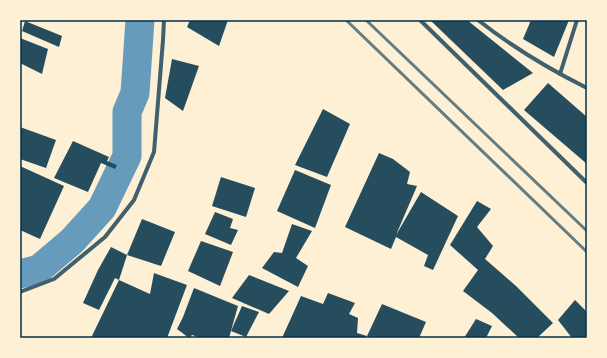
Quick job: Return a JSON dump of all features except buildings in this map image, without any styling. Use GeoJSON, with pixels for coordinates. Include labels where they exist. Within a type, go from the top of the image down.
{"type":"FeatureCollection","features":[{"type":"Feature","properties":{"kind":"street"},"geometry":{"type":"LineString","coordinates":[[20,292],[54,279],[105,237],[134,200],[154,152],[164,20]]}},
{"type":"Feature","properties":{"kind":"street"},"geometry":{"type":"LineString","coordinates":[[420,20],[587,183]]}},
{"type":"Feature","properties":{"kind":"street"},"geometry":{"type":"LineString","coordinates":[[478,20],[491,30],[560,74],[587,88]]}},
{"type":"Feature","properties":{"kind":"street"},"geometry":{"type":"LineString","coordinates":[[560,74],[577,20]]}},
{"type":"Feature","properties":{"kind":"waterway"},"geometry":{"type":"LineString","coordinates":[[20,274],[39,269],[72,241],[102,208],[127,156],[127,112],[135,93],[140,20]]}},
{"type":"Feature","properties":{"kind":"railway"},"geometry":{"type":"LineString","coordinates":[[346,20],[587,252]]}},
{"type":"Feature","properties":{"kind":"railway"},"geometry":{"type":"LineString","coordinates":[[366,20],[587,231]]}}]}
